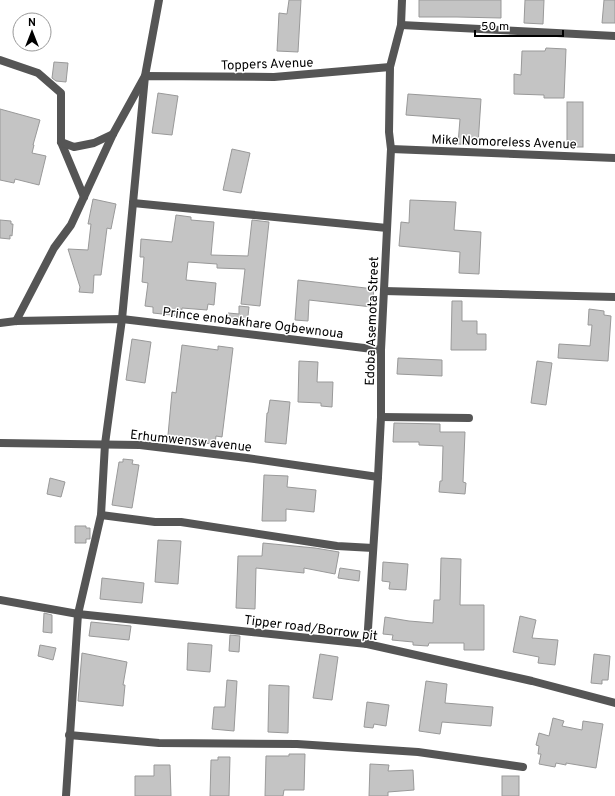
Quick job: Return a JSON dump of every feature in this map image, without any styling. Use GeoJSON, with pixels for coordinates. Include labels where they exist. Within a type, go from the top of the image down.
{"type":"FeatureCollection","features":[{"type":"Feature","properties":{"kind":"street"},"geometry":{"type":"LineString","coordinates":[[66,796],[78,614],[101,515],[105,444],[122,319],[145,76],[159,0]]}},
{"type":"Feature","properties":{"kind":"street","name":"Edoba Asemota Street"},"geometry":{"type":"LineString","coordinates":[[367,644],[381,417],[381,350],[391,149],[389,132],[390,67],[401,24],[402,0]]}},
{"type":"Feature","properties":{"kind":"street"},"geometry":{"type":"LineString","coordinates":[[401,24],[615,36]]}},
{"type":"Feature","properties":{"kind":"street"},"geometry":{"type":"LineString","coordinates":[[0,60],[38,73],[61,93],[61,142],[84,196]]}},
{"type":"Feature","properties":{"kind":"street","name":"Toppers Avenue"},"geometry":{"type":"LineString","coordinates":[[145,76],[274,77],[390,67]]}},
{"type":"Feature","properties":{"kind":"street"},"geometry":{"type":"LineString","coordinates":[[16,321],[54,248],[71,225],[113,134],[145,76]]}},
{"type":"Feature","properties":{"kind":"street"},"geometry":{"type":"LineString","coordinates":[[61,142],[74,147],[94,143],[113,134]]}},
{"type":"Feature","properties":{"kind":"street","name":"Mike Nomoreless Avenue"},"geometry":{"type":"LineString","coordinates":[[391,149],[615,158]]}},
{"type":"Feature","properties":{"kind":"street"},"geometry":{"type":"LineString","coordinates":[[133,203],[387,228]]}},
{"type":"Feature","properties":{"kind":"street"},"geometry":{"type":"LineString","coordinates":[[384,291],[615,297]]}},
{"type":"Feature","properties":{"kind":"street","name":"Prince enobakhare Ogbewnoua"},"geometry":{"type":"LineString","coordinates":[[0,323],[16,321],[122,319],[381,350]]}},
{"type":"Feature","properties":{"kind":"street"},"geometry":{"type":"LineString","coordinates":[[381,417],[469,418]]}},
{"type":"Feature","properties":{"kind":"street","name":"Erhumwensw avenue"},"geometry":{"type":"LineString","coordinates":[[0,443],[140,445],[247,458],[378,477]]}},
{"type":"Feature","properties":{"kind":"street"},"geometry":{"type":"LineString","coordinates":[[101,515],[155,522],[181,522],[337,546],[373,548]]}},
{"type":"Feature","properties":{"kind":"street","name":"Tipper road/Borrow pit"},"geometry":{"type":"LineString","coordinates":[[0,600],[78,614],[367,644],[532,681],[615,703]]}},
{"type":"Feature","properties":{"kind":"street"},"geometry":{"type":"LineString","coordinates":[[69,735],[159,743],[297,744],[418,752],[523,767]]}},
{"type":"Feature","properties":{"kind":"building"},"geometry":{"type":"Polygon","coordinates":[[[289,0],[301,0],[298,52],[277,51],[279,13],[287,14],[289,0]]]}},
{"type":"Feature","properties":{"kind":"building"},"geometry":{"type":"Polygon","coordinates":[[[419,0],[501,0],[501,18],[419,17],[419,0]]]}},
{"type":"Feature","properties":{"kind":"building"},"geometry":{"type":"Polygon","coordinates":[[[525,0],[544,0],[543,24],[524,23],[525,0]]]}},
{"type":"Feature","properties":{"kind":"building"},"geometry":{"type":"Polygon","coordinates":[[[604,0],[615,0],[615,23],[602,23],[604,0]]]}},
{"type":"Feature","properties":{"kind":"building"},"geometry":{"type":"Polygon","coordinates":[[[546,48],[566,49],[564,98],[544,98],[544,95],[514,94],[514,74],[521,75],[522,51],[545,51],[546,48]]]}},
{"type":"Feature","properties":{"kind":"building"},"geometry":{"type":"Polygon","coordinates":[[[54,62],[68,63],[66,82],[56,81],[52,78],[54,62]]]}},
{"type":"Feature","properties":{"kind":"building"},"geometry":{"type":"Polygon","coordinates":[[[158,93],[178,96],[172,135],[152,133],[158,93]]]}},
{"type":"Feature","properties":{"kind":"building"},"geometry":{"type":"Polygon","coordinates":[[[408,94],[481,99],[478,145],[458,144],[460,119],[406,115],[408,94]]]}},
{"type":"Feature","properties":{"kind":"building"},"geometry":{"type":"Polygon","coordinates":[[[567,102],[583,102],[583,147],[567,147],[567,102]]]}},
{"type":"Feature","properties":{"kind":"building"},"geometry":{"type":"Polygon","coordinates":[[[0,109],[40,120],[32,153],[46,156],[39,185],[15,179],[14,183],[0,180],[0,109]]]}},
{"type":"Feature","properties":{"kind":"building"},"geometry":{"type":"Polygon","coordinates":[[[232,149],[250,153],[241,193],[223,190],[232,149]]]}},
{"type":"Feature","properties":{"kind":"building"},"geometry":{"type":"Polygon","coordinates":[[[93,199],[116,204],[111,229],[107,228],[101,275],[94,275],[93,293],[79,292],[80,287],[68,249],[88,250],[91,224],[88,224],[93,199]]]}},
{"type":"Feature","properties":{"kind":"building"},"geometry":{"type":"Polygon","coordinates":[[[410,200],[456,202],[454,230],[481,232],[479,274],[459,273],[460,252],[399,246],[401,222],[409,223],[410,200]]]}},
{"type":"Feature","properties":{"kind":"building"},"geometry":{"type":"Polygon","coordinates":[[[176,215],[191,217],[191,220],[214,222],[211,255],[248,256],[252,220],[269,222],[260,306],[241,304],[245,269],[217,268],[217,264],[188,262],[186,280],[216,283],[214,305],[208,304],[207,310],[182,308],[181,316],[153,313],[153,307],[145,306],[148,283],[142,282],[144,257],[140,257],[141,239],[172,242],[176,215]]]}},
{"type":"Feature","properties":{"kind":"building"},"geometry":{"type":"Polygon","coordinates":[[[0,220],[11,221],[11,224],[13,224],[12,236],[10,235],[10,239],[0,238],[0,220]]]}},
{"type":"Feature","properties":{"kind":"building"},"geometry":{"type":"Polygon","coordinates":[[[298,280],[374,289],[372,307],[309,300],[308,321],[295,320],[298,280]]]}},
{"type":"Feature","properties":{"kind":"building"},"geometry":{"type":"Polygon","coordinates":[[[452,301],[462,301],[462,321],[477,321],[477,334],[486,334],[486,350],[451,350],[452,301]]]}},
{"type":"Feature","properties":{"kind":"building"},"geometry":{"type":"Polygon","coordinates":[[[239,306],[249,307],[247,325],[228,323],[228,313],[239,314],[239,306]]]}},
{"type":"Feature","properties":{"kind":"building"},"geometry":{"type":"Polygon","coordinates":[[[589,309],[604,311],[604,315],[611,316],[608,361],[558,358],[559,344],[590,346],[592,325],[588,325],[589,309]]]}},
{"type":"Feature","properties":{"kind":"building"},"geometry":{"type":"Polygon","coordinates":[[[132,339],[151,342],[145,383],[126,380],[132,339]]]}},
{"type":"Feature","properties":{"kind":"building"},"geometry":{"type":"Polygon","coordinates":[[[182,345],[218,350],[218,346],[233,348],[222,437],[216,436],[215,444],[174,442],[175,436],[168,435],[172,392],[176,393],[182,345]]]}},
{"type":"Feature","properties":{"kind":"building"},"geometry":{"type":"Polygon","coordinates":[[[398,358],[442,360],[442,376],[397,374],[398,358]]]}},
{"type":"Feature","properties":{"kind":"building"},"geometry":{"type":"Polygon","coordinates":[[[299,361],[318,362],[317,382],[333,382],[332,407],[321,406],[321,403],[298,402],[299,361]]]}},
{"type":"Feature","properties":{"kind":"building"},"geometry":{"type":"Polygon","coordinates":[[[537,361],[552,363],[546,405],[531,403],[537,361]]]}},
{"type":"Feature","properties":{"kind":"building"},"geometry":{"type":"Polygon","coordinates":[[[270,400],[290,402],[286,444],[265,442],[267,413],[270,400]]]}},
{"type":"Feature","properties":{"kind":"building"},"geometry":{"type":"Polygon","coordinates":[[[394,423],[440,424],[440,432],[465,432],[463,482],[466,483],[465,494],[439,492],[440,481],[442,481],[443,446],[419,445],[419,442],[393,442],[394,423]]]}},
{"type":"Feature","properties":{"kind":"building"},"geometry":{"type":"Polygon","coordinates":[[[123,459],[133,460],[132,464],[139,465],[132,508],[112,505],[119,462],[123,462],[123,459]]]}},
{"type":"Feature","properties":{"kind":"building"},"geometry":{"type":"Polygon","coordinates":[[[264,475],[288,476],[287,487],[316,490],[314,512],[286,509],[286,521],[262,521],[264,475]]]}},
{"type":"Feature","properties":{"kind":"building"},"geometry":{"type":"Polygon","coordinates":[[[50,478],[65,482],[61,497],[47,494],[50,478]]]}},
{"type":"Feature","properties":{"kind":"building"},"geometry":{"type":"Polygon","coordinates":[[[75,526],[86,526],[86,528],[90,528],[90,539],[86,539],[86,543],[75,543],[75,526]]]}},
{"type":"Feature","properties":{"kind":"building"},"geometry":{"type":"Polygon","coordinates":[[[158,540],[181,541],[178,584],[155,582],[158,540]]]}},
{"type":"Feature","properties":{"kind":"building"},"geometry":{"type":"Polygon","coordinates":[[[263,543],[339,552],[335,574],[304,568],[304,573],[256,568],[255,609],[236,608],[238,556],[262,556],[263,543]]]}},
{"type":"Feature","properties":{"kind":"building"},"geometry":{"type":"Polygon","coordinates":[[[441,558],[461,559],[460,605],[484,605],[484,650],[464,650],[464,643],[429,643],[428,646],[413,645],[413,642],[392,640],[393,635],[383,634],[385,617],[433,623],[434,600],[440,600],[441,558]]]}},
{"type":"Feature","properties":{"kind":"building"},"geometry":{"type":"Polygon","coordinates":[[[383,562],[408,564],[406,590],[389,589],[390,582],[382,581],[383,562]]]}},
{"type":"Feature","properties":{"kind":"building"},"geometry":{"type":"Polygon","coordinates":[[[340,568],[360,571],[359,581],[338,578],[340,568]]]}},
{"type":"Feature","properties":{"kind":"building"},"geometry":{"type":"Polygon","coordinates":[[[102,578],[144,583],[142,603],[100,599],[102,578]]]}},
{"type":"Feature","properties":{"kind":"building"},"geometry":{"type":"Polygon","coordinates":[[[44,613],[52,615],[52,633],[43,632],[44,613]]]}},
{"type":"Feature","properties":{"kind":"building"},"geometry":{"type":"Polygon","coordinates":[[[520,616],[536,620],[532,638],[558,640],[555,665],[538,663],[539,657],[513,652],[520,616]]]}},
{"type":"Feature","properties":{"kind":"building"},"geometry":{"type":"Polygon","coordinates":[[[91,622],[131,626],[129,640],[89,636],[91,622]]]}},
{"type":"Feature","properties":{"kind":"building"},"geometry":{"type":"Polygon","coordinates":[[[230,635],[240,636],[239,652],[229,651],[230,635]]]}},
{"type":"Feature","properties":{"kind":"building"},"geometry":{"type":"Polygon","coordinates":[[[188,643],[212,645],[210,672],[187,670],[188,643]]]}},
{"type":"Feature","properties":{"kind":"building"},"geometry":{"type":"Polygon","coordinates":[[[40,645],[56,648],[53,660],[38,656],[40,645]]]}},
{"type":"Feature","properties":{"kind":"building"},"geometry":{"type":"Polygon","coordinates":[[[82,653],[127,662],[123,685],[125,685],[123,706],[78,701],[82,653]]]}},
{"type":"Feature","properties":{"kind":"building"},"geometry":{"type":"Polygon","coordinates":[[[320,654],[338,657],[332,700],[313,698],[320,654]]]}},
{"type":"Feature","properties":{"kind":"building"},"geometry":{"type":"Polygon","coordinates":[[[594,654],[610,656],[608,680],[602,680],[602,684],[591,683],[594,654]]]}},
{"type":"Feature","properties":{"kind":"building"},"geometry":{"type":"Polygon","coordinates":[[[227,680],[237,681],[234,731],[212,729],[214,707],[225,707],[227,680]]]}},
{"type":"Feature","properties":{"kind":"building"},"geometry":{"type":"Polygon","coordinates":[[[426,681],[447,684],[445,703],[493,707],[491,726],[442,722],[440,734],[419,731],[426,681]]]}},
{"type":"Feature","properties":{"kind":"building"},"geometry":{"type":"Polygon","coordinates":[[[269,685],[289,686],[288,733],[268,732],[269,685]]]}},
{"type":"Feature","properties":{"kind":"building"},"geometry":{"type":"Polygon","coordinates":[[[367,702],[389,705],[386,726],[374,724],[373,728],[364,727],[367,702]]]}},
{"type":"Feature","properties":{"kind":"building"},"geometry":{"type":"Polygon","coordinates":[[[553,718],[564,721],[562,726],[582,730],[583,721],[603,724],[596,768],[566,763],[566,765],[556,763],[555,767],[539,764],[541,754],[538,754],[539,746],[536,745],[539,733],[549,736],[553,718]]]}},
{"type":"Feature","properties":{"kind":"building"},"geometry":{"type":"Polygon","coordinates":[[[289,754],[305,754],[304,790],[284,790],[283,796],[265,796],[266,756],[289,756],[289,754]]]}},
{"type":"Feature","properties":{"kind":"building"},"geometry":{"type":"Polygon","coordinates":[[[218,757],[230,757],[229,796],[210,796],[211,760],[218,760],[218,757]]]}},
{"type":"Feature","properties":{"kind":"building"},"geometry":{"type":"Polygon","coordinates":[[[370,764],[389,765],[388,771],[413,770],[414,790],[388,792],[388,796],[369,796],[370,764]]]}},
{"type":"Feature","properties":{"kind":"building"},"geometry":{"type":"Polygon","coordinates":[[[154,765],[170,765],[171,796],[135,796],[135,776],[154,776],[154,765]]]}},
{"type":"Feature","properties":{"kind":"building"},"geometry":{"type":"Polygon","coordinates":[[[502,776],[519,776],[519,796],[502,796],[502,776]]]}}]}
